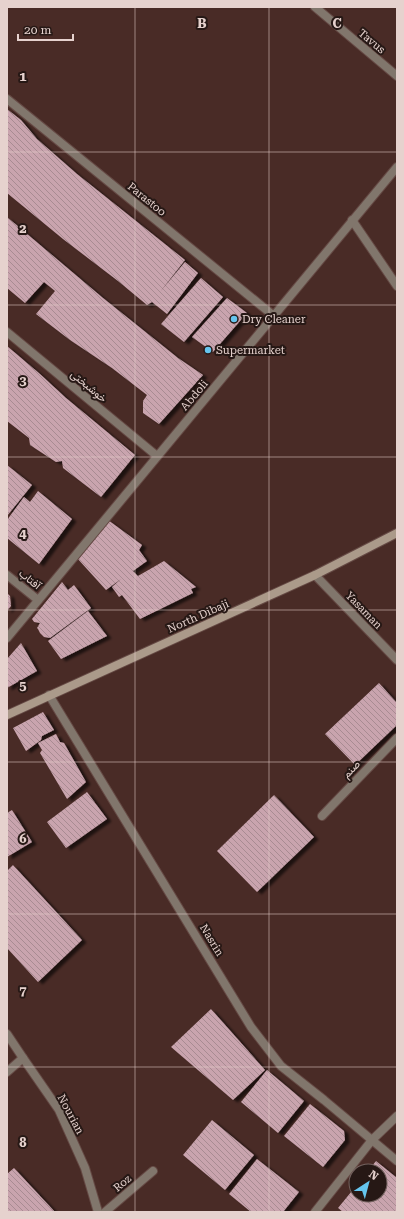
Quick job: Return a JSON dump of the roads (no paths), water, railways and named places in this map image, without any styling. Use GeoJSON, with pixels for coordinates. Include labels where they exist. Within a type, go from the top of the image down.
{"type":"FeatureCollection","features":[{"type":"Feature","properties":{"kind":"main road","name":"North Dibaji"},"geometry":{"type":"LineString","coordinates":[[7,715],[315,575],[397,533]]}},
{"type":"Feature","properties":{"kind":"street","name":"Tavus"},"geometry":{"type":"LineString","coordinates":[[315,7],[397,76]]}},
{"type":"Feature","properties":{"kind":"street","name":"Parastoo"},"geometry":{"type":"LineString","coordinates":[[7,99],[274,316]]}},
{"type":"Feature","properties":{"kind":"street","name":"Abdoli"},"geometry":{"type":"LineString","coordinates":[[7,638],[397,167]]}},
{"type":"Feature","properties":{"kind":"street"},"geometry":{"type":"LineString","coordinates":[[352,220],[397,286]]}},
{"type":"Feature","properties":{"kind":"street","name":"خوشبختی"},"geometry":{"type":"LineString","coordinates":[[7,332],[157,456]]}},
{"type":"Feature","properties":{"kind":"street","name":"آفتاب"},"geometry":{"type":"LineString","coordinates":[[7,575],[38,600]]}},
{"type":"Feature","properties":{"kind":"street","name":"Yasaman"},"geometry":{"type":"LineString","coordinates":[[315,575],[397,660]]}},
{"type":"Feature","properties":{"kind":"street","name":"Nasrin"},"geometry":{"type":"LineString","coordinates":[[49,695],[252,1026],[281,1066],[397,1161]]}},
{"type":"Feature","properties":{"kind":"street","name":"صنم"},"geometry":{"type":"LineString","coordinates":[[322,816],[397,738]]}},
{"type":"Feature","properties":{"kind":"street","name":"Nourian"},"geometry":{"type":"LineString","coordinates":[[7,1034],[59,1110],[85,1168],[98,1212]]}},
{"type":"Feature","properties":{"kind":"street"},"geometry":{"type":"LineString","coordinates":[[7,1072],[23,1058]]}},
{"type":"Feature","properties":{"kind":"street"},"geometry":{"type":"LineString","coordinates":[[315,1212],[372,1140],[397,1116]]}},
{"type":"Feature","properties":{"kind":"street","name":"Roz"},"geometry":{"type":"LineString","coordinates":[[105,1212],[153,1171]]}},
{"type":"Feature","properties":{"kind":"place","name":"Dry Cleaner"},"geometry":{"type":"Point","coordinates":[234,319]}},
{"type":"Feature","properties":{"kind":"place","name":"Supermarket"},"geometry":{"type":"Point","coordinates":[208,350]}}]}
